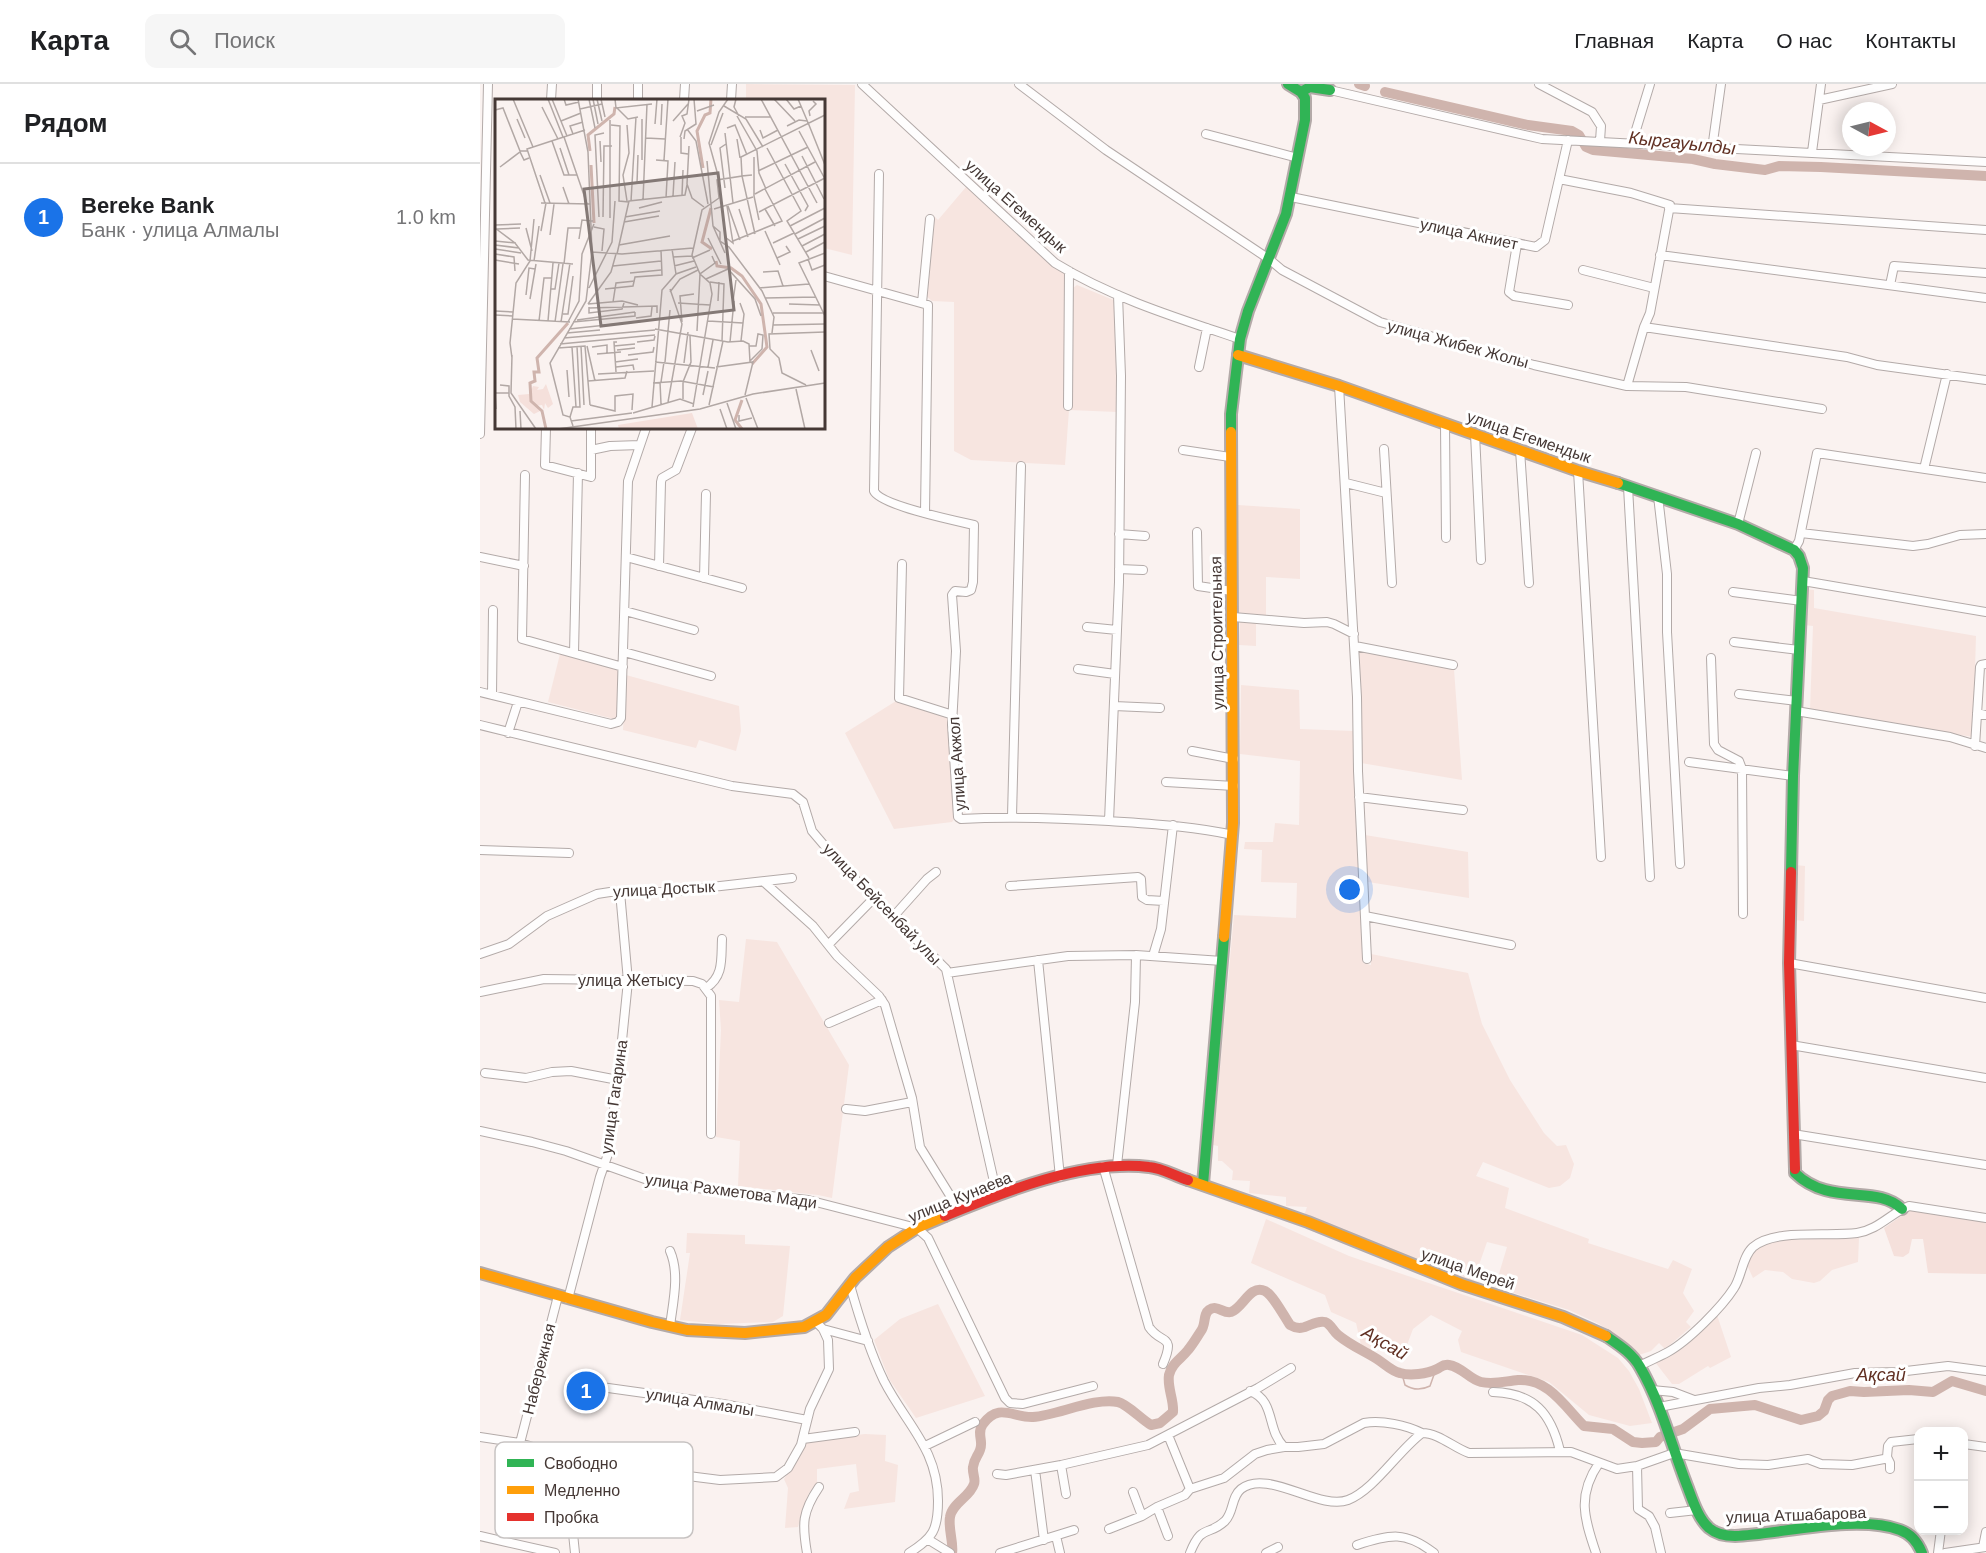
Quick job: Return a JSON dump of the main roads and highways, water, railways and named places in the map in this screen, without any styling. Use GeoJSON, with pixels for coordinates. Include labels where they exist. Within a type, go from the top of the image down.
{"type":"FeatureCollection","features":[{"type":"Feature","properties":{"kind":"main road"},"geometry":{"type":"LineString","coordinates":[[1288,84],[1301,92],[1317,86],[1330,90]]}},
{"type":"Feature","properties":{"kind":"main road","name":"улица Строительная"},"geometry":{"type":"LineString","coordinates":[[1203,1184],[1233,835],[1231,414],[1240,339],[1248,311],[1291,197],[1306,105],[1301,92]]}},
{"type":"Feature","properties":{"kind":"main road","name":"улица Егемендык"},"geometry":{"type":"LineString","coordinates":[[1238,355],[1339,386],[1578,471],[1738,524],[1794,550],[1802,561],[1803,581],[1793,776],[1789,963],[1794,1173],[1798,1178],[1830,1193],[1886,1198],[1894,1201],[1902,1209]]}},
{"type":"Feature","properties":{"kind":"main road","name":"улица Кунаева"},"geometry":{"type":"LineString","coordinates":[[480,1273],[670,1326],[705,1332],[745,1333],[819,1326],[850,1285],[874,1259],[917,1228],[997,1195],[1103,1166],[1117,1165],[1151,1167],[1203,1184]]}},
{"type":"Feature","properties":{"kind":"main road","name":"улица Мерей"},"geometry":{"type":"LineString","coordinates":[[1203,1184],[1308,1222],[1451,1281],[1585,1325],[1616,1342],[1639,1366],[1652,1390],[1670,1441]]}},
{"type":"Feature","properties":{"kind":"main road","name":"улица Атшабарова"},"geometry":{"type":"LineString","coordinates":[[1670,1441],[1697,1510],[1707,1526],[1724,1535],[1815,1528],[1885,1527],[1907,1534],[1915,1541],[1922,1553]]}},
{"type":"Feature","properties":{"kind":"waterway"},"geometry":{"type":"LineString","coordinates":[[1359,84],[1365,86]]}},
{"type":"Feature","properties":{"kind":"waterway","name":"Кыргауылды"},"geometry":{"type":"LineString","coordinates":[[1385,92],[1528,125],[1572,131],[1579,135],[1586,147],[1593,150],[1693,159],[1765,170],[1779,166],[1821,167],[1986,176]]}},
{"type":"Feature","properties":{"kind":"waterway","name":"Ақсай"},"geometry":{"type":"LineString","coordinates":[[952,1553],[951,1512],[972,1489],[975,1480],[974,1462],[981,1447],[980,1431],[989,1417],[1001,1412],[1033,1417],[1109,1401],[1122,1403],[1151,1425],[1160,1423],[1173,1412],[1169,1384],[1170,1371],[1203,1329],[1207,1312],[1212,1308],[1231,1312],[1251,1294],[1260,1290],[1265,1291],[1271,1297],[1290,1325],[1300,1328],[1316,1322],[1325,1322],[1343,1339],[1397,1372],[1419,1374],[1447,1365],[1454,1366],[1481,1382],[1529,1381],[1555,1395],[1584,1426],[1613,1429],[1633,1442],[1656,1442],[1660,1437],[1683,1429],[1710,1409],[1755,1405],[1801,1420],[1818,1416],[1824,1411],[1832,1396],[1850,1391],[1933,1392],[1952,1381],[1986,1391]]}},
{"type":"Feature","properties":{"kind":"waterway"},"geometry":{"type":"LineString","coordinates":[[1402,1374],[1405,1385],[1421,1389],[1430,1386],[1436,1369]]}},
{"type":"Feature","properties":{"kind":"place","name":"Bereke Bank"},"geometry":{"type":"Point","coordinates":[586,1391]}}]}
